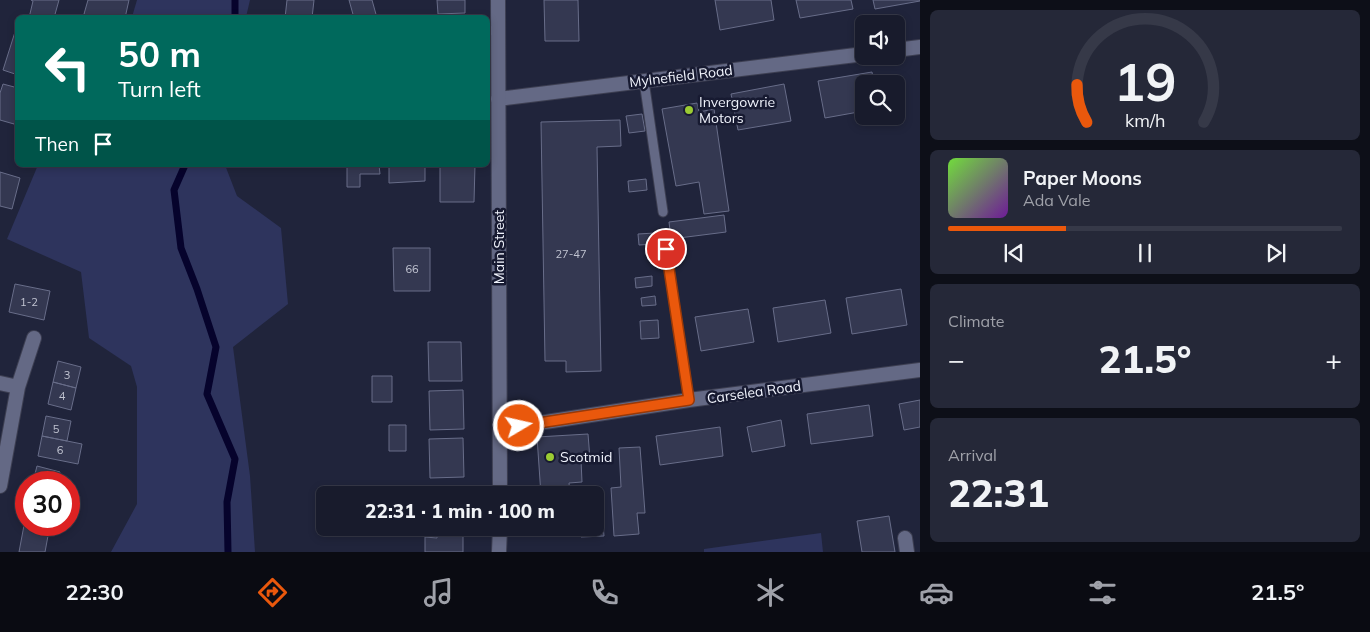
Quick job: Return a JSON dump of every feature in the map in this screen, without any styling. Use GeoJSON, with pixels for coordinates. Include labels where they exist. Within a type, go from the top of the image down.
{"type":"FeatureCollection","features":[{"type":"Feature","properties":{"kind":"street","name":"Main Street"},"geometry":{"type":"LineString","coordinates":[[498,0],[493,30],[498,99],[500,486]]}},
{"type":"Feature","properties":{"kind":"street"},"geometry":{"type":"LineString","coordinates":[[905,49],[920,47]]}},
{"type":"Feature","properties":{"kind":"street","name":"Mylnefield Road"},"geometry":{"type":"LineString","coordinates":[[498,99],[855,55]]}},
{"type":"Feature","properties":{"kind":"street"},"geometry":{"type":"LineString","coordinates":[[0,486],[18,387],[34,338]]}},
{"type":"Feature","properties":{"kind":"street","name":"Carselea Road"},"geometry":{"type":"LineString","coordinates":[[500,429],[689,400],[920,370]]}},
{"type":"Feature","properties":{"kind":"street"},"geometry":{"type":"LineString","coordinates":[[0,383],[18,387]]}},
{"type":"Feature","properties":{"kind":"street"},"geometry":{"type":"LineString","coordinates":[[500,536],[500,552]]}},
{"type":"Feature","properties":{"kind":"street"},"geometry":{"type":"LineString","coordinates":[[905,538],[907,552]]}},
{"type":"Feature","properties":{"kind":"lane"},"geometry":{"type":"LineString","coordinates":[[644,80],[662,212]]}},
{"type":"Feature","properties":{"kind":"lane"},"geometry":{"type":"LineString","coordinates":[[666,249],[689,400]]}},
{"type":"Feature","properties":{"kind":"shaded area"},"geometry":{"type":"Polygon","coordinates":[[[137,0],[250,0],[246,15],[133,15],[137,0]]]}},
{"type":"Feature","properties":{"kind":"shaded area"},"geometry":{"type":"Polygon","coordinates":[[[37,167],[226,167],[237,196],[281,228],[288,304],[233,347],[250,476],[255,552],[111,552],[137,504],[137,387],[131,366],[89,338],[81,272],[7,239],[37,167]]]}},
{"type":"Feature","properties":{"kind":"shaded area"},"geometry":{"type":"Polygon","coordinates":[[[821,533],[823,552],[704,552],[704,549],[821,533]]]}},
{"type":"Feature","properties":{"kind":"building"},"geometry":{"type":"Polygon","coordinates":[[[31,0],[59,0],[55,15],[30,15],[33,1],[31,0]]]}},
{"type":"Feature","properties":{"kind":"building"},"geometry":{"type":"Polygon","coordinates":[[[88,0],[129,0],[126,15],[84,14],[88,0]]]}},
{"type":"Feature","properties":{"kind":"building"},"geometry":{"type":"Polygon","coordinates":[[[287,0],[314,0],[312,15],[285,15],[287,0]]]}},
{"type":"Feature","properties":{"kind":"building"},"geometry":{"type":"Polygon","coordinates":[[[349,0],[372,0],[376,15],[353,15],[349,0]]]}},
{"type":"Feature","properties":{"kind":"building"},"geometry":{"type":"Polygon","coordinates":[[[437,0],[465,0],[465,13],[438,14],[437,0]]]}},
{"type":"Feature","properties":{"kind":"building"},"geometry":{"type":"Polygon","coordinates":[[[544,0],[578,0],[579,41],[545,41],[544,0]]]}},
{"type":"Feature","properties":{"kind":"building"},"geometry":{"type":"Polygon","coordinates":[[[715,0],[771,0],[774,20],[720,30],[715,0]]]}},
{"type":"Feature","properties":{"kind":"building"},"geometry":{"type":"Polygon","coordinates":[[[796,0],[851,0],[853,9],[800,18],[796,0]]]}},
{"type":"Feature","properties":{"kind":"building"},"geometry":{"type":"Polygon","coordinates":[[[873,0],[920,0],[920,1],[875,9],[873,0]]]}},
{"type":"Feature","properties":{"kind":"building"},"geometry":{"type":"Polygon","coordinates":[[[15,32],[15,74],[3,70],[15,32]]]}},
{"type":"Feature","properties":{"kind":"building"},"geometry":{"type":"Polygon","coordinates":[[[872,72],[872,75],[855,75],[855,113],[825,118],[818,81],[872,72]]]}},
{"type":"Feature","properties":{"kind":"building"},"geometry":{"type":"Polygon","coordinates":[[[3,84],[15,87],[14,124],[0,120],[0,93],[3,84]]]}},
{"type":"Feature","properties":{"kind":"building"},"geometry":{"type":"Polygon","coordinates":[[[784,84],[791,121],[738,130],[731,94],[784,84]]]}},
{"type":"Feature","properties":{"kind":"building"},"geometry":{"type":"Polygon","coordinates":[[[697,103],[699,112],[714,109],[729,211],[704,214],[699,182],[676,186],[662,109],[697,103]]]}},
{"type":"Feature","properties":{"kind":"building"},"geometry":{"type":"Polygon","coordinates":[[[642,114],[645,131],[629,133],[626,116],[642,114]]]}},
{"type":"Feature","properties":{"kind":"building"},"geometry":{"type":"Polygon","coordinates":[[[620,120],[621,146],[597,147],[601,371],[566,372],[566,361],[545,361],[541,122],[620,120]]]}},
{"type":"Feature","properties":{"kind":"building"},"geometry":{"type":"Polygon","coordinates":[[[347,167],[379,167],[380,174],[360,174],[360,187],[347,187],[347,167]]]}},
{"type":"Feature","properties":{"kind":"building"},"geometry":{"type":"Polygon","coordinates":[[[389,167],[425,167],[425,181],[389,183],[389,167]]]}},
{"type":"Feature","properties":{"kind":"building"},"geometry":{"type":"Polygon","coordinates":[[[440,167],[475,167],[474,202],[440,202],[440,167]]]}},
{"type":"Feature","properties":{"kind":"building"},"geometry":{"type":"Polygon","coordinates":[[[0,172],[20,178],[12,209],[0,206],[0,172]]]}},
{"type":"Feature","properties":{"kind":"building"},"geometry":{"type":"Polygon","coordinates":[[[646,179],[647,190],[629,192],[628,181],[646,179]]]}},
{"type":"Feature","properties":{"kind":"building"},"geometry":{"type":"Polygon","coordinates":[[[724,215],[726,232],[671,239],[669,222],[724,215]]]}},
{"type":"Feature","properties":{"kind":"building"},"geometry":{"type":"Polygon","coordinates":[[[655,233],[655,244],[639,245],[638,234],[655,233]]]}},
{"type":"Feature","properties":{"kind":"building"},"geometry":{"type":"Polygon","coordinates":[[[393,248],[430,248],[430,291],[394,291],[393,248]]]}},
{"type":"Feature","properties":{"kind":"building"},"geometry":{"type":"Polygon","coordinates":[[[652,276],[652,286],[636,288],[635,278],[652,276]]]}},
{"type":"Feature","properties":{"kind":"building"},"geometry":{"type":"Polygon","coordinates":[[[15,284],[50,291],[44,320],[9,312],[15,284]]]}},
{"type":"Feature","properties":{"kind":"building"},"geometry":{"type":"Polygon","coordinates":[[[901,289],[907,325],[852,334],[846,298],[901,289]]]}},
{"type":"Feature","properties":{"kind":"building"},"geometry":{"type":"Polygon","coordinates":[[[655,296],[656,305],[642,306],[641,298],[655,296]]]}},
{"type":"Feature","properties":{"kind":"building"},"geometry":{"type":"Polygon","coordinates":[[[825,300],[831,333],[778,342],[773,308],[825,300]]]}},
{"type":"Feature","properties":{"kind":"building"},"geometry":{"type":"Polygon","coordinates":[[[748,309],[754,342],[701,351],[695,317],[748,309]]]}},
{"type":"Feature","properties":{"kind":"building"},"geometry":{"type":"Polygon","coordinates":[[[658,320],[659,338],[641,339],[640,321],[658,320]]]}},
{"type":"Feature","properties":{"kind":"building"},"geometry":{"type":"Polygon","coordinates":[[[428,342],[461,342],[462,381],[429,381],[428,342]]]}},
{"type":"Feature","properties":{"kind":"building"},"geometry":{"type":"Polygon","coordinates":[[[58,361],[81,367],[76,388],[53,382],[58,361]]]}},
{"type":"Feature","properties":{"kind":"building"},"geometry":{"type":"Polygon","coordinates":[[[372,376],[392,376],[392,402],[372,402],[372,376]]]}},
{"type":"Feature","properties":{"kind":"building"},"geometry":{"type":"Polygon","coordinates":[[[53,382],[76,388],[71,410],[48,404],[53,382]]]}},
{"type":"Feature","properties":{"kind":"building"},"geometry":{"type":"Polygon","coordinates":[[[463,390],[464,429],[430,430],[429,391],[463,390]]]}},
{"type":"Feature","properties":{"kind":"building"},"geometry":{"type":"Polygon","coordinates":[[[920,400],[920,427],[904,430],[899,404],[920,400]]]}},
{"type":"Feature","properties":{"kind":"building"},"geometry":{"type":"Polygon","coordinates":[[[869,405],[873,436],[811,444],[807,414],[869,405]]]}},
{"type":"Feature","properties":{"kind":"building"},"geometry":{"type":"Polygon","coordinates":[[[46,416],[71,421],[67,441],[42,436],[46,416]]]}},
{"type":"Feature","properties":{"kind":"building"},"geometry":{"type":"Polygon","coordinates":[[[781,420],[785,446],[752,452],[747,427],[781,420]]]}},
{"type":"Feature","properties":{"kind":"building"},"geometry":{"type":"Polygon","coordinates":[[[389,425],[406,425],[406,451],[389,451],[389,425]]]}},
{"type":"Feature","properties":{"kind":"building"},"geometry":{"type":"Polygon","coordinates":[[[720,427],[723,456],[660,465],[656,436],[720,427]]]}},
{"type":"Feature","properties":{"kind":"building"},"geometry":{"type":"Polygon","coordinates":[[[588,434],[590,459],[581,460],[582,482],[569,483],[569,486],[540,486],[537,437],[588,434]]]}},
{"type":"Feature","properties":{"kind":"building"},"geometry":{"type":"Polygon","coordinates":[[[42,436],[82,444],[78,464],[38,456],[42,436]]]}},
{"type":"Feature","properties":{"kind":"building"},"geometry":{"type":"Polygon","coordinates":[[[463,438],[464,477],[430,478],[429,439],[463,438]]]}},
{"type":"Feature","properties":{"kind":"building"},"geometry":{"type":"Polygon","coordinates":[[[640,447],[645,513],[637,513],[639,534],[614,536],[611,488],[621,487],[619,448],[640,447]]]}},
{"type":"Feature","properties":{"kind":"building"},"geometry":{"type":"Polygon","coordinates":[[[37,466],[56,471],[36,471],[37,466]]]}},
{"type":"Feature","properties":{"kind":"building"},"geometry":{"type":"Polygon","coordinates":[[[889,516],[895,552],[862,552],[857,521],[889,516]]]}},
{"type":"Feature","properties":{"kind":"building"},"geometry":{"type":"Polygon","coordinates":[[[22,536],[48,536],[45,552],[19,552],[22,536]]]}},
{"type":"Feature","properties":{"kind":"building"},"geometry":{"type":"Polygon","coordinates":[[[437,536],[463,536],[463,552],[425,552],[425,537],[437,538],[437,536]]]}},
{"type":"Feature","properties":{"kind":"waterway"},"geometry":{"type":"LineString","coordinates":[[235,0],[235,15]]}},
{"type":"Feature","properties":{"kind":"waterway"},"geometry":{"type":"LineString","coordinates":[[184,167],[174,190],[181,248],[216,347],[207,394],[235,459],[227,502],[228,552]]}},
{"type":"Feature","properties":{"kind":"place","name":"Invergowrie Motors"},"geometry":{"type":"Point","coordinates":[689,110]}},
{"type":"Feature","properties":{"kind":"place","name":"Scotmid"},"geometry":{"type":"Point","coordinates":[550,457]}},
{"type":"Feature","properties":{"kind":"route"},"geometry":{"type":"LineString","coordinates":[[519,426],[689,400],[666,249]]}}]}
